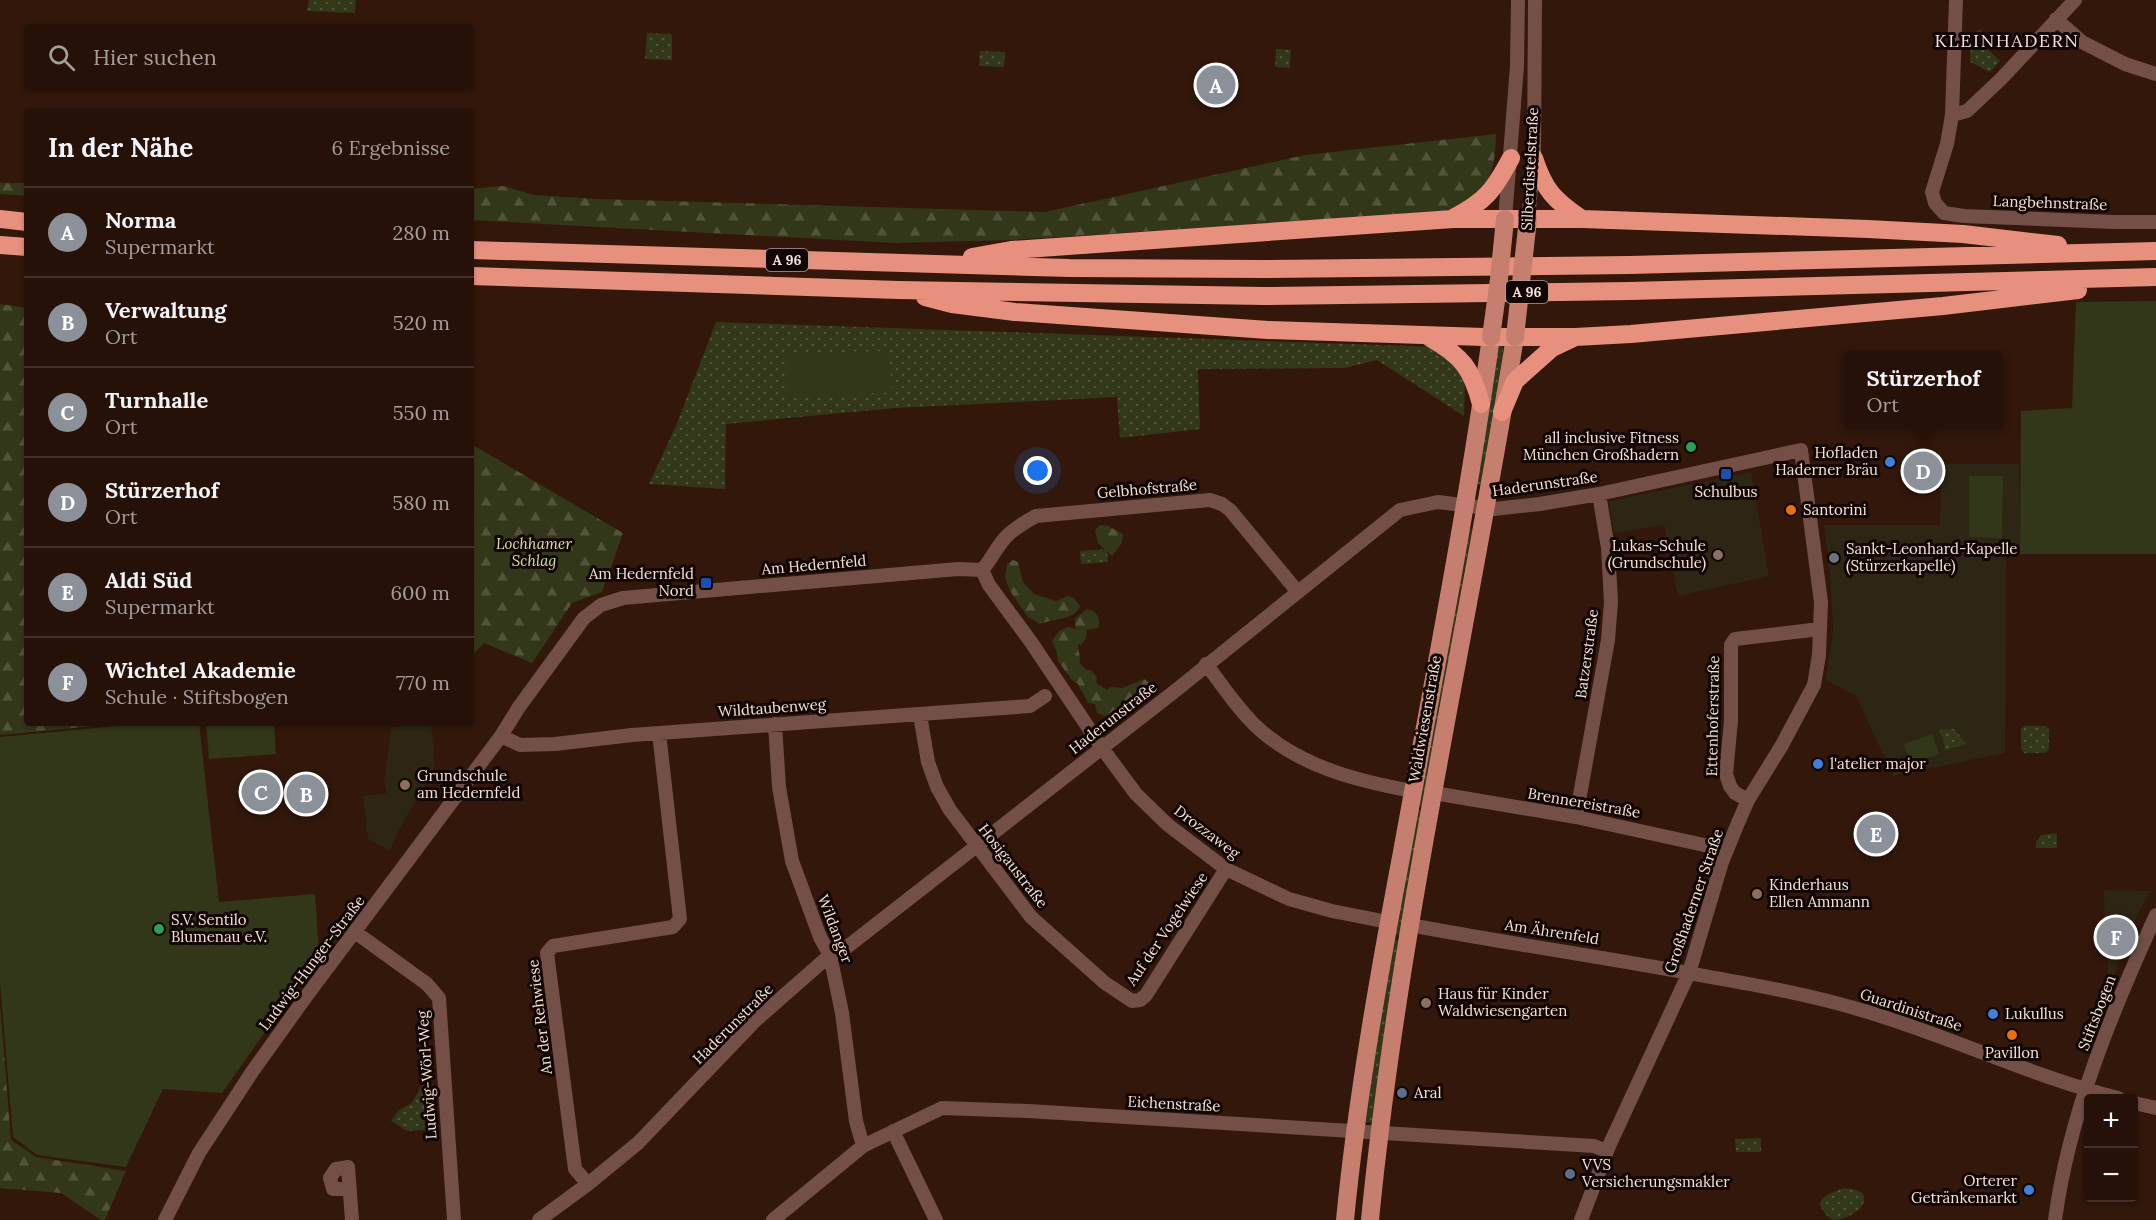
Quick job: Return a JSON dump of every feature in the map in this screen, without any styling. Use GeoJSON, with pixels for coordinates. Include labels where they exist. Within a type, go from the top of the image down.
{"type":"FeatureCollection","features":[{"type":"Feature","properties":{"kind":"highway"},"geometry":{"type":"LineString","coordinates":[[1453,219],[1490,194],[1510,158]]}},
{"type":"Feature","properties":{"kind":"highway"},"geometry":{"type":"LineString","coordinates":[[1534,158],[1549,192],[1560,204],[1582,219]]}},
{"type":"Feature","properties":{"kind":"highway"},"geometry":{"type":"LineString","coordinates":[[0,219],[24,222]]}},
{"type":"Feature","properties":{"kind":"highway"},"geometry":{"type":"LineString","coordinates":[[932,264],[1011,250],[1453,219],[1582,219],[1951,233],[2122,252]]}},
{"type":"Feature","properties":{"kind":"highway"},"geometry":{"type":"LineString","coordinates":[[0,245],[24,247]]}},
{"type":"Feature","properties":{"kind":"highway","name":"A 96"},"geometry":{"type":"LineString","coordinates":[[474,250],[1069,268],[1298,269],[1630,265],[2156,251]]}},
{"type":"Feature","properties":{"kind":"highway","name":"A 96"},"geometry":{"type":"LineString","coordinates":[[474,276],[898,290],[1264,296],[1630,291],[2156,278]]}},
{"type":"Feature","properties":{"kind":"highway"},"geometry":{"type":"LineString","coordinates":[[898,290],[952,304],[1015,312],[1268,330],[1429,337],[1575,337],[1706,328],[1943,306],[2156,278]]}},
{"type":"Feature","properties":{"kind":"highway"},"geometry":{"type":"LineString","coordinates":[[1429,337],[1451,350],[1471,372],[1481,404]]}},
{"type":"Feature","properties":{"kind":"highway"},"geometry":{"type":"LineString","coordinates":[[1502,412],[1515,381],[1552,348],[1575,337]]}},
{"type":"Feature","properties":{"kind":"main road","name":"Waldwiesenstraße"},"geometry":{"type":"LineString","coordinates":[[1345,1220],[1355,1131],[1388,922],[1481,404],[1500,279],[1505,219]]}},
{"type":"Feature","properties":{"kind":"main road","name":"Silberdistelstraße"},"geometry":{"type":"LineString","coordinates":[[1515,337],[1528,219]]}},
{"type":"Feature","properties":{"kind":"main road","name":"Waldwiesenstraße"},"geometry":{"type":"LineString","coordinates":[[1370,1220],[1378,1133],[1410,925],[1515,337]]}},
{"type":"Feature","properties":{"kind":"street","name":"Silberdistelstraße"},"geometry":{"type":"LineString","coordinates":[[1505,219],[1516,66],[1518,0]]}},
{"type":"Feature","properties":{"kind":"street","name":"Silberdistelstraße"},"geometry":{"type":"LineString","coordinates":[[1528,219],[1534,158],[1535,0]]}},
{"type":"Feature","properties":{"kind":"street"},"geometry":{"type":"LineString","coordinates":[[1956,0],[1952,115],[1967,111],[2001,79],[2075,0]]}},
{"type":"Feature","properties":{"kind":"street"},"geometry":{"type":"LineString","coordinates":[[2055,19],[2082,42],[2125,64],[2156,74]]}},
{"type":"Feature","properties":{"kind":"street","name":"Langbehnstraße"},"geometry":{"type":"LineString","coordinates":[[1952,115],[1947,144],[1932,192],[1935,203],[1944,213],[1964,216],[2156,222]]}},
{"type":"Feature","properties":{"kind":"street","name":"Haderunstraße"},"geometry":{"type":"LineString","coordinates":[[539,1220],[638,1143],[756,1020],[830,955],[841,951],[1400,510],[1438,502],[1485,509],[1540,504],[1599,494],[1801,450]]}},
{"type":"Feature","properties":{"kind":"street","name":"Großhaderner Straße"},"geometry":{"type":"LineString","coordinates":[[1581,1220],[1607,1151],[1689,973],[1727,850],[1748,800],[1782,745],[1814,684],[1821,629],[1821,602],[1801,450]]}},
{"type":"Feature","properties":{"kind":"street","name":"Batzerstraße"},"geometry":{"type":"LineString","coordinates":[[1576,817],[1608,640],[1611,602],[1608,548],[1599,494]]}},
{"type":"Feature","properties":{"kind":"street","name":"Gelbhofstraße"},"geometry":{"type":"LineString","coordinates":[[982,570],[1004,539],[1022,523],[1036,516],[1210,500],[1230,510],[1297,591]]}},
{"type":"Feature","properties":{"kind":"street","name":"Am Hedernfeld"},"geometry":{"type":"LineString","coordinates":[[501,736],[519,707],[584,618],[601,605],[623,598],[641,596],[958,569],[982,570]]}},
{"type":"Feature","properties":{"kind":"street"},"geometry":{"type":"LineString","coordinates":[[982,570],[989,585],[1031,642],[1102,747]]}},
{"type":"Feature","properties":{"kind":"street","name":"Ettenhoferstraße"},"geometry":{"type":"LineString","coordinates":[[1748,800],[1735,793],[1726,774],[1731,721],[1731,645],[1734,639],[1821,629]]}},
{"type":"Feature","properties":{"kind":"street"},"geometry":{"type":"LineString","coordinates":[[1206,664],[1242,711],[1279,746],[1309,762],[1342,774],[1412,791]]}},
{"type":"Feature","properties":{"kind":"street","name":"Wildtaubenweg"},"geometry":{"type":"LineString","coordinates":[[501,736],[520,745],[555,744],[659,733],[1030,706],[1045,696]]}},
{"type":"Feature","properties":{"kind":"street","name":"Hosigaustraße"},"geometry":{"type":"LineString","coordinates":[[920,715],[928,762],[937,787],[950,810],[1031,917],[1105,983],[1132,1001]]}},
{"type":"Feature","properties":{"kind":"street","name":"Wildanger"},"geometry":{"type":"LineString","coordinates":[[775,724],[779,787],[792,861],[819,937],[830,955],[842,1013],[856,1121],[862,1146]]}},
{"type":"Feature","properties":{"kind":"street","name":"An der Rehwiese"},"geometry":{"type":"LineString","coordinates":[[588,1184],[575,1169],[547,953],[553,946],[672,927],[680,919],[659,733]]}},
{"type":"Feature","properties":{"kind":"street","name":"Ludwig-Hunger-Straße"},"geometry":{"type":"LineString","coordinates":[[165,1220],[199,1153],[225,1113],[291,1018],[501,736]]}},
{"type":"Feature","properties":{"kind":"street","name":"Drozzaweg"},"geometry":{"type":"LineString","coordinates":[[1102,747],[1144,802],[1168,825],[1227,869],[1289,899],[1332,911],[1388,922]]}},
{"type":"Feature","properties":{"kind":"street","name":"Brennereistraße"},"geometry":{"type":"LineString","coordinates":[[1434,793],[1576,817],[1727,850]]}},
{"type":"Feature","properties":{"kind":"street","name":"Auf der Vogelwiese"},"geometry":{"type":"LineString","coordinates":[[1132,1001],[1140,1000],[1146,995],[1227,869]]}},
{"type":"Feature","properties":{"kind":"street","name":"Stiftsbogen"},"geometry":{"type":"LineString","coordinates":[[2055,1220],[2071,1135],[2126,981],[2156,915]]}},
{"type":"Feature","properties":{"kind":"street","name":"Am Ährenfeld"},"geometry":{"type":"LineString","coordinates":[[1410,925],[1689,973]]}},
{"type":"Feature","properties":{"kind":"street","name":"Ludwig-Wörl-Weg"},"geometry":{"type":"LineString","coordinates":[[355,932],[427,984],[439,998],[454,1220]]}},
{"type":"Feature","properties":{"kind":"street","name":"Guardinistraße"},"geometry":{"type":"LineString","coordinates":[[1689,973],[1789,992],[1859,1009],[1943,1036],[2102,1094]]}},
{"type":"Feature","properties":{"kind":"street"},"geometry":{"type":"LineString","coordinates":[[2138,1103],[2156,1108]]}},
{"type":"Feature","properties":{"kind":"street","name":"Eichenstraße"},"geometry":{"type":"LineString","coordinates":[[773,1220],[862,1146],[942,1108],[1028,1111],[1594,1146],[1607,1151]]}},
{"type":"Feature","properties":{"kind":"street"},"geometry":{"type":"LineString","coordinates":[[893,1131],[936,1220]]}},
{"type":"Feature","properties":{"kind":"street"},"geometry":{"type":"LineString","coordinates":[[350,1189],[352,1220]]}},
{"type":"Feature","properties":{"kind":"shaded area"},"geometry":{"type":"Polygon","coordinates":[[[1941,464],[2019,464],[2020,554],[2006,555],[2005,753],[1893,776],[1856,696],[1826,680],[1833,631],[1830,571],[1824,525],[1940,525],[1941,464]]]}},
{"type":"Feature","properties":{"kind":"shaded area","name":"Lukas-Schule (Grundschule)"},"geometry":{"type":"Polygon","coordinates":[[[1751,472],[1769,576],[1678,596],[1664,525],[1614,533],[1609,501],[1751,472]]]}},
{"type":"Feature","properties":{"kind":"shaded area","name":"Grundschule am Hedernfeld"},"geometry":{"type":"Polygon","coordinates":[[[431,726],[435,766],[399,830],[390,851],[368,839],[363,796],[387,793],[384,781],[391,727],[431,726]]]}},
{"type":"Feature","properties":{"kind":"shaded area"},"geometry":{"type":"Polygon","coordinates":[[[2104,890],[2150,891],[2130,930],[2112,981],[2108,980],[2108,954],[2100,953],[2105,944],[2104,890]]]}},
{"type":"Feature","properties":{"kind":"green space"},"geometry":{"type":"Polygon","coordinates":[[[309,0],[356,0],[355,13],[307,11],[309,0]]]}},
{"type":"Feature","properties":{"kind":"green space"},"geometry":{"type":"Polygon","coordinates":[[[1981,29],[1986,40],[1982,44],[2000,61],[1990,72],[1970,62],[1972,34],[1981,29]]]}},
{"type":"Feature","properties":{"kind":"green space"},"geometry":{"type":"Polygon","coordinates":[[[647,33],[672,34],[672,60],[645,59],[647,33]]]}},
{"type":"Feature","properties":{"kind":"green space"},"geometry":{"type":"Polygon","coordinates":[[[1276,49],[1291,50],[1290,68],[1275,67],[1276,49]]]}},
{"type":"Feature","properties":{"kind":"green space"},"geometry":{"type":"Polygon","coordinates":[[[980,51],[1005,52],[1004,67],[979,66],[980,51]]]}},
{"type":"Feature","properties":{"kind":"green space"},"geometry":{"type":"Polygon","coordinates":[[[1496,134],[1491,174],[1486,183],[1472,197],[1446,212],[1013,240],[894,243],[474,220],[474,189],[503,186],[534,195],[598,199],[1045,212],[1305,155],[1496,134]]]}},
{"type":"Feature","properties":{"kind":"green space"},"geometry":{"type":"Polygon","coordinates":[[[0,183],[24,183],[24,196],[0,194],[0,183]]]}},
{"type":"Feature","properties":{"kind":"green space"},"geometry":{"type":"Polygon","coordinates":[[[2156,301],[2156,554],[2020,554],[2021,411],[2072,408],[2076,302],[2156,301]]]}},
{"type":"Feature","properties":{"kind":"green space"},"geometry":{"type":"Polygon","coordinates":[[[0,304],[24,308],[24,726],[95,726],[0,735],[0,304]]]}},
{"type":"Feature","properties":{"kind":"green space"},"geometry":{"type":"Polygon","coordinates":[[[716,322],[1440,347],[1465,381],[1464,416],[1377,360],[1345,368],[1198,369],[1200,429],[1120,438],[1117,397],[895,408],[726,424],[725,489],[649,484],[676,426],[716,322]]]}},
{"type":"Feature","properties":{"kind":"green space"},"geometry":{"type":"Polygon","coordinates":[[[1494,342],[1504,342],[1493,424],[1481,484],[1477,484],[1484,431],[1494,342]]]}},
{"type":"Feature","properties":{"kind":"green space"},"geometry":{"type":"Polygon","coordinates":[[[889,351],[892,392],[785,399],[785,353],[889,351]]]}},
{"type":"Feature","properties":{"kind":"green space","name":"Lochhamer Schlag"},"geometry":{"type":"Polygon","coordinates":[[[474,446],[623,533],[602,592],[572,603],[532,663],[484,643],[474,654],[474,446]]]}},
{"type":"Feature","properties":{"kind":"green space"},"geometry":{"type":"Polygon","coordinates":[[[1969,476],[2003,476],[2002,538],[1969,537],[1969,476]]]}},
{"type":"Feature","properties":{"kind":"green space"},"geometry":{"type":"Polygon","coordinates":[[[1100,525],[1108,526],[1123,534],[1122,543],[1112,556],[1098,543],[1095,530],[1100,525]]]}},
{"type":"Feature","properties":{"kind":"green space"},"geometry":{"type":"Polygon","coordinates":[[[1465,528],[1472,529],[1457,612],[1459,622],[1426,807],[1414,804],[1465,528]]]}},
{"type":"Feature","properties":{"kind":"green space"},"geometry":{"type":"Polygon","coordinates":[[[1107,549],[1108,562],[1081,564],[1080,551],[1107,549]]]}},
{"type":"Feature","properties":{"kind":"green space"},"geometry":{"type":"Polygon","coordinates":[[[1013,560],[1018,562],[1023,582],[1034,594],[1056,601],[1068,596],[1074,598],[1080,606],[1077,611],[1068,617],[1040,624],[1028,617],[1010,591],[1005,578],[1007,564],[1013,560]]]}},
{"type":"Feature","properties":{"kind":"green space"},"geometry":{"type":"Polygon","coordinates":[[[1087,609],[1096,613],[1099,624],[1098,628],[1085,630],[1087,631],[1086,638],[1081,645],[1078,644],[1079,662],[1085,669],[1092,671],[1097,678],[1096,683],[1107,690],[1111,687],[1122,688],[1144,679],[1152,685],[1144,696],[1130,706],[1125,713],[1110,718],[1097,713],[1095,704],[1088,703],[1078,684],[1072,680],[1058,661],[1052,641],[1059,631],[1068,627],[1080,630],[1075,628],[1075,619],[1087,609]]]}},
{"type":"Feature","properties":{"kind":"green space","name":"S.V. Sentilo Blumenau e.V."},"geometry":{"type":"Polygon","coordinates":[[[116,726],[199,726],[219,902],[315,894],[319,955],[222,1093],[163,1089],[126,1167],[37,1155],[13,1137],[0,983],[0,737],[116,726]]]}},
{"type":"Feature","properties":{"kind":"green space"},"geometry":{"type":"Polygon","coordinates":[[[206,726],[274,726],[276,754],[209,759],[206,726]]]}},
{"type":"Feature","properties":{"kind":"green space"},"geometry":{"type":"Polygon","coordinates":[[[2024,726],[2046,726],[2049,730],[2049,749],[2045,753],[2024,753],[2021,749],[2021,729],[2024,726]]]}},
{"type":"Feature","properties":{"kind":"green space"},"geometry":{"type":"Polygon","coordinates":[[[1954,729],[1966,744],[1946,750],[1939,730],[1954,729]]]}},
{"type":"Feature","properties":{"kind":"green space"},"geometry":{"type":"Polygon","coordinates":[[[1932,734],[1939,754],[1911,764],[1904,744],[1932,734]]]}},
{"type":"Feature","properties":{"kind":"green space"},"geometry":{"type":"Polygon","coordinates":[[[1413,809],[1426,811],[1403,936],[1391,934],[1413,809]]]}},
{"type":"Feature","properties":{"kind":"green space"},"geometry":{"type":"Polygon","coordinates":[[[2057,833],[2057,848],[2036,848],[2036,842],[2041,835],[2057,833]]]}},
{"type":"Feature","properties":{"kind":"green space"},"geometry":{"type":"Polygon","coordinates":[[[1390,939],[1401,941],[1373,1123],[1361,1122],[1390,939]]]}},
{"type":"Feature","properties":{"kind":"green space"},"geometry":{"type":"Polygon","coordinates":[[[0,1003],[11,1140],[36,1157],[126,1171],[105,1220],[101,1220],[61,1193],[0,1188],[0,1003]]]}},
{"type":"Feature","properties":{"kind":"green space"},"geometry":{"type":"Polygon","coordinates":[[[425,1079],[433,1085],[424,1103],[433,1121],[424,1130],[407,1131],[391,1121],[399,1110],[412,1103],[425,1079]]]}},
{"type":"Feature","properties":{"kind":"green space"},"geometry":{"type":"Polygon","coordinates":[[[1761,1138],[1761,1152],[1736,1152],[1735,1139],[1761,1138]]]}},
{"type":"Feature","properties":{"kind":"green space"},"geometry":{"type":"Polygon","coordinates":[[[1844,1188],[1863,1194],[1862,1205],[1850,1215],[1833,1220],[1821,1208],[1820,1203],[1825,1196],[1844,1188]]]}},
{"type":"Feature","properties":{"kind":"place","name":"Norma"},"geometry":{"type":"Point","coordinates":[1216,85]}},
{"type":"Feature","properties":{"kind":"place","name":"all inclusive Fitness München Großhadern"},"geometry":{"type":"Point","coordinates":[1691,447]}},
{"type":"Feature","properties":{"kind":"place","name":"Hofladen Haderner Bräu"},"geometry":{"type":"Point","coordinates":[1890,462]}},
{"type":"Feature","properties":{"kind":"place","name":"Stürzerhof"},"geometry":{"type":"Point","coordinates":[1923,471]}},
{"type":"Feature","properties":{"kind":"place","name":"Schulbus"},"geometry":{"type":"Point","coordinates":[1726,474]}},
{"type":"Feature","properties":{"kind":"place","name":"Santorini"},"geometry":{"type":"Point","coordinates":[1791,510]}},
{"type":"Feature","properties":{"kind":"place","name":"Lukas-Schule (Grundschule)"},"geometry":{"type":"Point","coordinates":[1718,555]}},
{"type":"Feature","properties":{"kind":"place","name":"Sankt-Leonhard-Kapelle (Stürzerkapelle)"},"geometry":{"type":"Point","coordinates":[1834,558]}},
{"type":"Feature","properties":{"kind":"place","name":"Am Hedernfeld Nord"},"geometry":{"type":"Point","coordinates":[706,583]}},
{"type":"Feature","properties":{"kind":"place","name":"l'atelier major"},"geometry":{"type":"Point","coordinates":[1818,764]}},
{"type":"Feature","properties":{"kind":"place","name":"Grundschule am Hedernfeld"},"geometry":{"type":"Point","coordinates":[405,785]}},
{"type":"Feature","properties":{"kind":"place","name":"Turnhalle"},"geometry":{"type":"Point","coordinates":[261,792]}},
{"type":"Feature","properties":{"kind":"place","name":"Verwaltung"},"geometry":{"type":"Point","coordinates":[306,794]}},
{"type":"Feature","properties":{"kind":"place","name":"Aldi Süd"},"geometry":{"type":"Point","coordinates":[1876,834]}},
{"type":"Feature","properties":{"kind":"place","name":"Kinderhaus Ellen Ammann"},"geometry":{"type":"Point","coordinates":[1757,894]}},
{"type":"Feature","properties":{"kind":"place","name":"S.V. Sentilo Blumenau e.V."},"geometry":{"type":"Point","coordinates":[159,929]}},
{"type":"Feature","properties":{"kind":"place","name":"Wichtel Akademie"},"geometry":{"type":"Point","coordinates":[2116,937]}},
{"type":"Feature","properties":{"kind":"place","name":"Haus für Kinder Waldwiesengarten"},"geometry":{"type":"Point","coordinates":[1426,1003]}},
{"type":"Feature","properties":{"kind":"place","name":"Lukullus"},"geometry":{"type":"Point","coordinates":[1993,1014]}},
{"type":"Feature","properties":{"kind":"place","name":"Pavillon"},"geometry":{"type":"Point","coordinates":[2012,1035]}},
{"type":"Feature","properties":{"kind":"place","name":"Aral"},"geometry":{"type":"Point","coordinates":[1402,1093]}},
{"type":"Feature","properties":{"kind":"place","name":"VVS Versicherungsmakler"},"geometry":{"type":"Point","coordinates":[1570,1174]}},
{"type":"Feature","properties":{"kind":"place","name":"Orterer Getränkemarkt"},"geometry":{"type":"Point","coordinates":[2029,1190]}},
{"type":"Feature","properties":{"kind":"district","name":"KLEINHADERN"},"geometry":{"type":"Point","coordinates":[2007,41]}}]}
